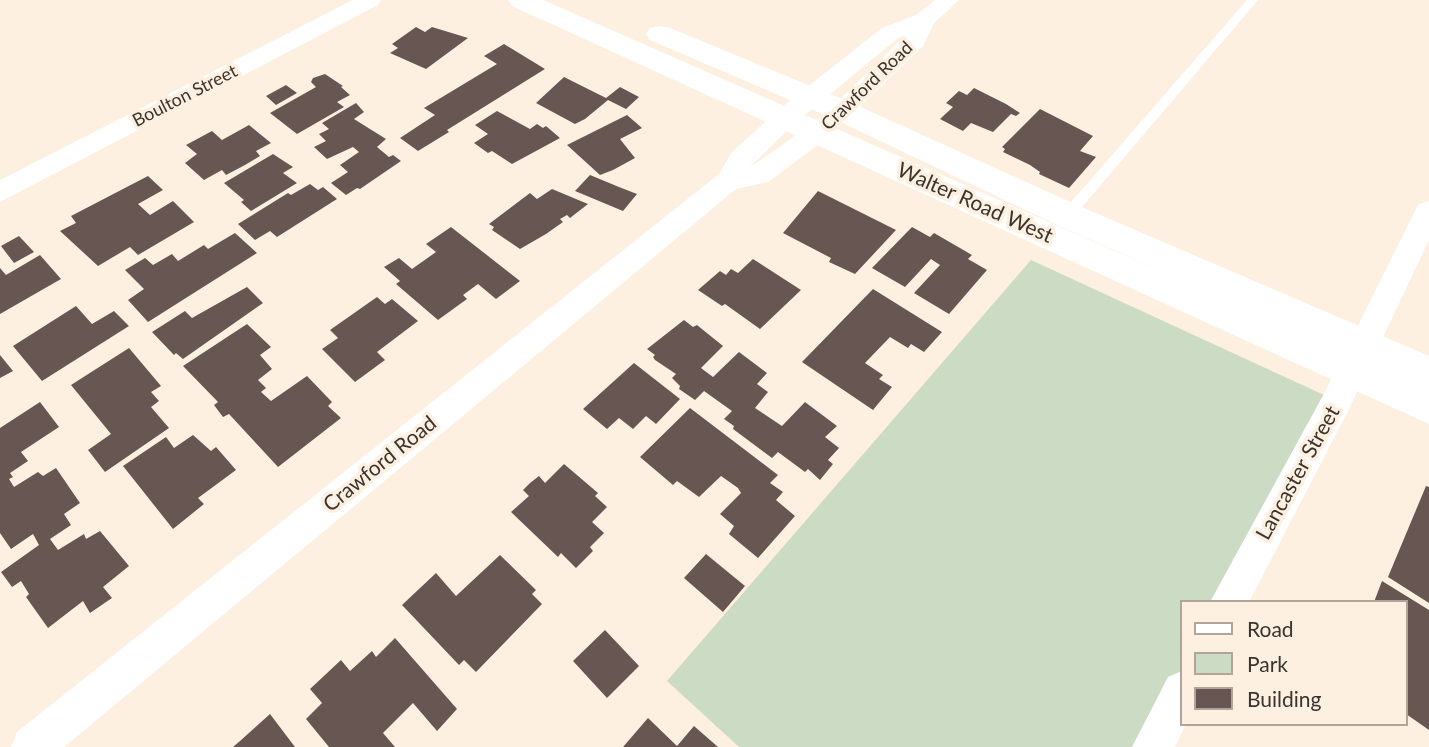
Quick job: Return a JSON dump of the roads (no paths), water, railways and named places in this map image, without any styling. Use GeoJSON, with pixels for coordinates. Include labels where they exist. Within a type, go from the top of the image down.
{"type":"FeatureCollection","features":[{"type":"Feature","properties":{"kind":"main road","name":"Walter Road West"},"geometry":{"type":"LineString","coordinates":[[521,0],[799,108]]}},
{"type":"Feature","properties":{"kind":"main road","name":"Walter Road West"},"geometry":{"type":"LineString","coordinates":[[581,0],[799,108],[1359,359],[1429,407]]}},
{"type":"Feature","properties":{"kind":"main road","name":"Walter Road West"},"geometry":{"type":"LineString","coordinates":[[1359,359],[1429,373]]}},
{"type":"Feature","properties":{"kind":"street","name":"Boulton Street"},"geometry":{"type":"LineString","coordinates":[[0,192],[370,0]]}},
{"type":"Feature","properties":{"kind":"street","name":"Crawford Road"},"geometry":{"type":"LineString","coordinates":[[32,747],[728,181],[741,158],[890,33],[923,20],[948,0]]}},
{"type":"Feature","properties":{"kind":"street","name":"Crawford Road"},"geometry":{"type":"LineString","coordinates":[[728,181],[759,175],[830,122],[915,41],[923,20]]}},
{"type":"Feature","properties":{"kind":"street","name":"Lancaster Street"},"geometry":{"type":"LineString","coordinates":[[1230,600],[1359,359],[1429,211]]}},
{"type":"Feature","properties":{"kind":"street"},"geometry":{"type":"LineString","coordinates":[[1153,747],[1180,695]]}},
{"type":"Feature","properties":{"kind":"lane"},"geometry":{"type":"LineString","coordinates":[[1057,225],[1253,0]]}}]}
